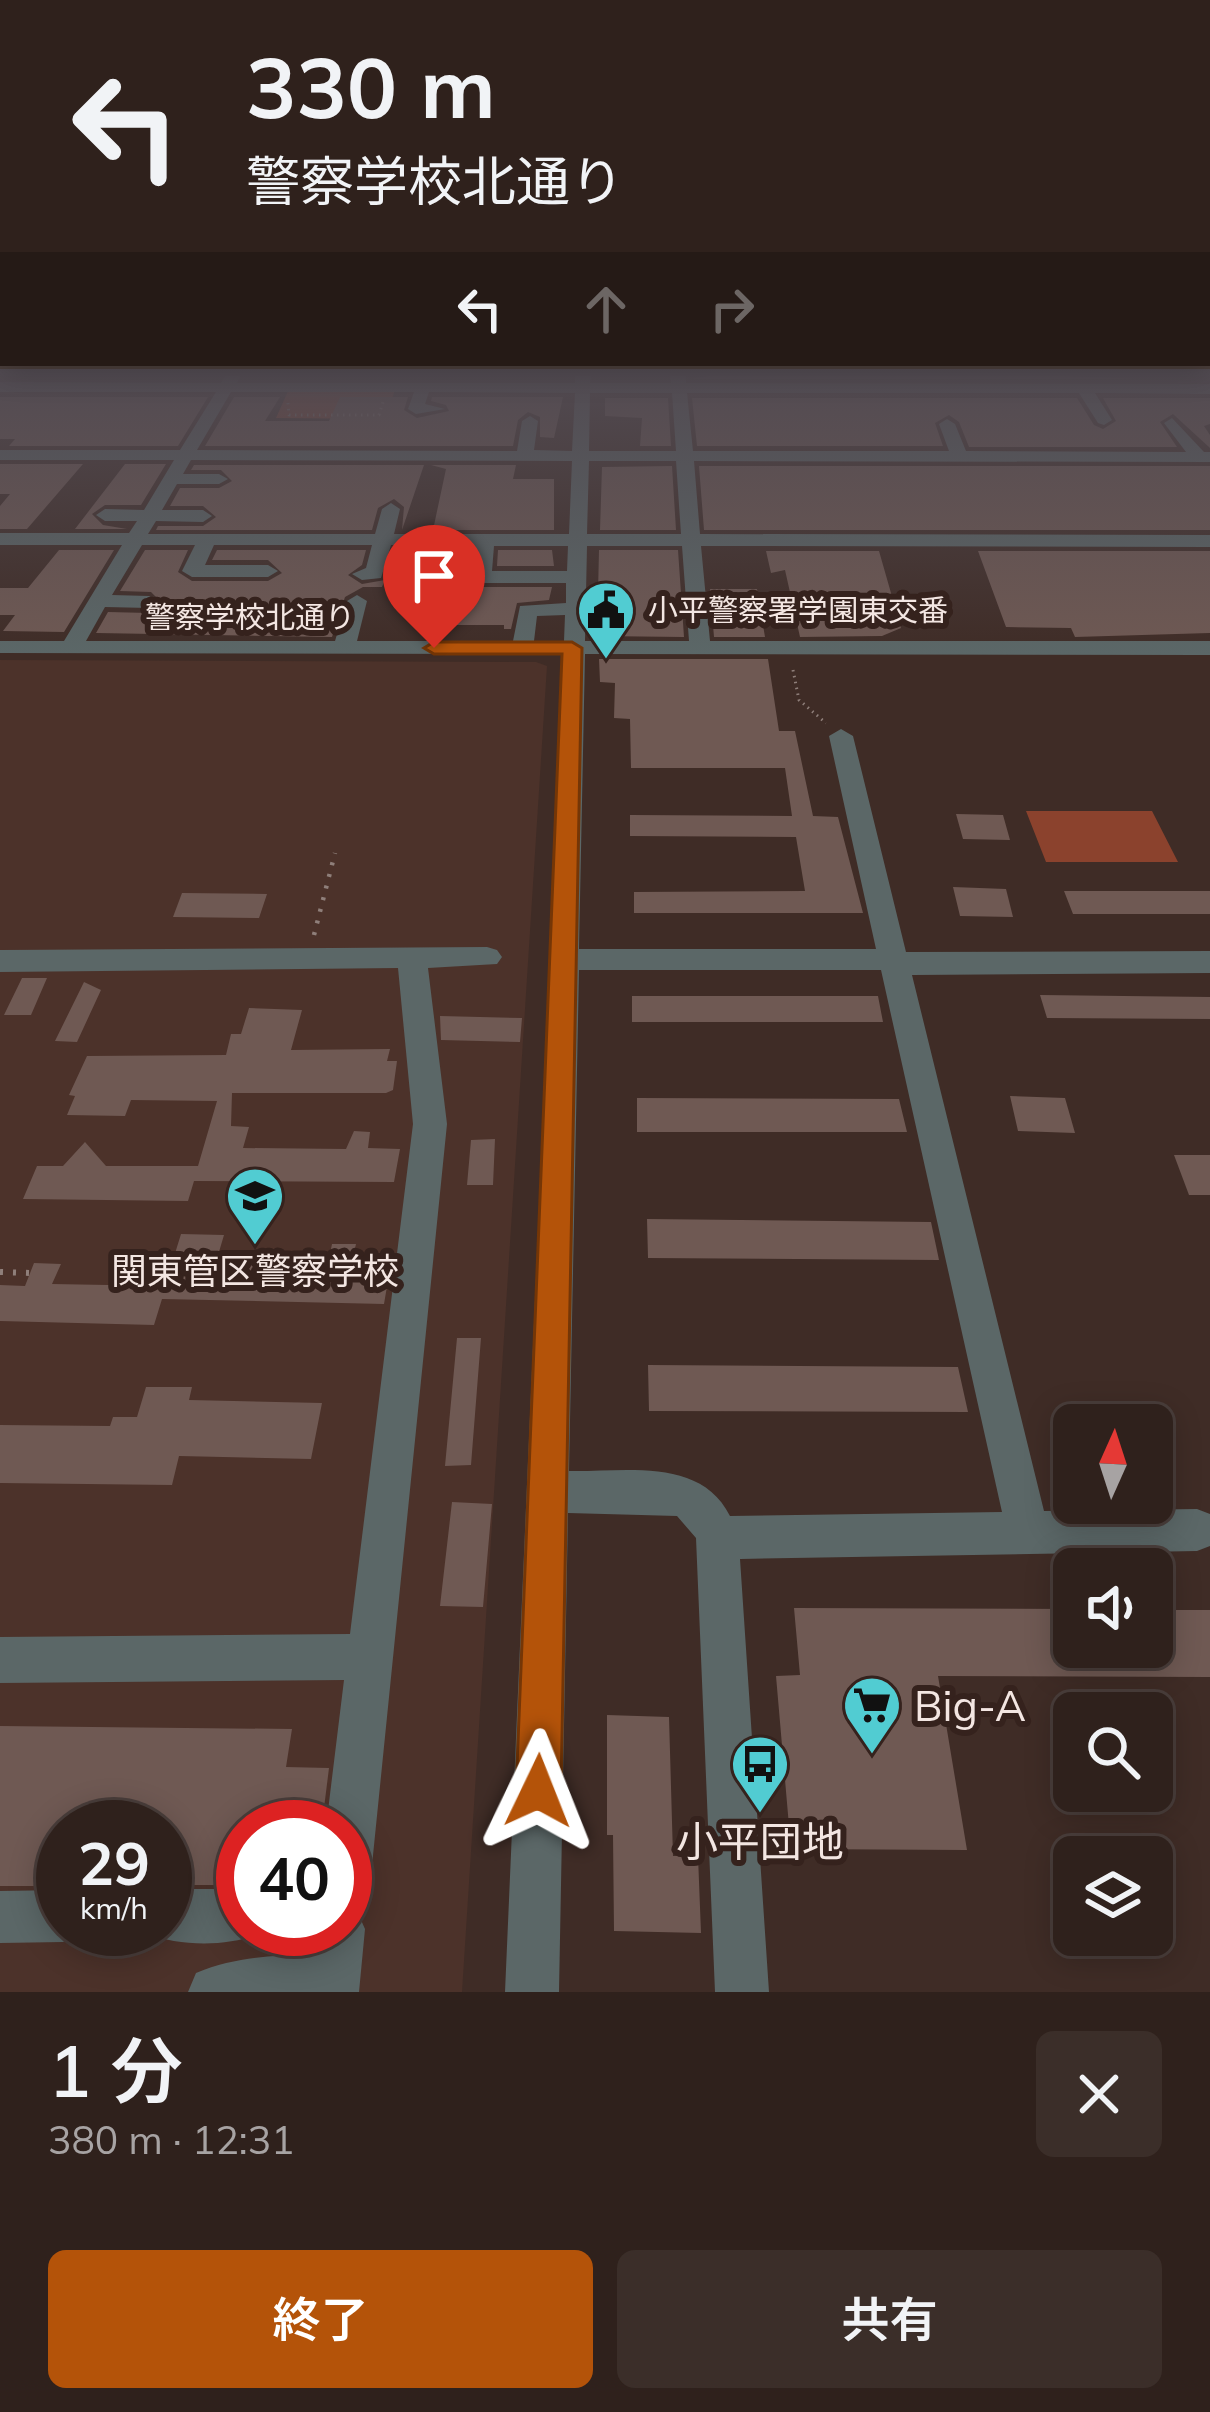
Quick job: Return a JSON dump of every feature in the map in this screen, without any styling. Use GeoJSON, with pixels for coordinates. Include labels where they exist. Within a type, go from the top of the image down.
{"type":"FeatureCollection","features":[{"type":"Feature","properties":{"kind":"street"},"geometry":{"type":"LineString","coordinates":[[71,647],[176,469]]}},
{"type":"Feature","properties":{"kind":"street"},"geometry":{"type":"LineString","coordinates":[[532,1992],[578,469]]}},
{"type":"Feature","properties":{"kind":"street"},"geometry":{"type":"LineString","coordinates":[[684,469],[700,646]]}},
{"type":"Feature","properties":{"kind":"street"},"geometry":{"type":"LineString","coordinates":[[105,515],[219,479]]}},
{"type":"Feature","properties":{"kind":"street"},"geometry":{"type":"LineString","coordinates":[[158,496],[203,516]]}},
{"type":"Feature","properties":{"kind":"street"},"geometry":{"type":"LineString","coordinates":[[362,574],[374,574],[391,509]]}},
{"type":"Feature","properties":{"kind":"street"},"geometry":{"type":"LineString","coordinates":[[310,544],[323,511]]}},
{"type":"Feature","properties":{"kind":"street"},"geometry":{"type":"LineString","coordinates":[[31,539],[48,515]]}},
{"type":"Feature","properties":{"kind":"street"},"geometry":{"type":"LineString","coordinates":[[0,539],[207,539],[252,532],[310,544],[449,534],[485,539],[1210,541]]}},
{"type":"Feature","properties":{"kind":"street"},"geometry":{"type":"LineString","coordinates":[[449,534],[435,566],[482,564]]}},
{"type":"Feature","properties":{"kind":"street"},"geometry":{"type":"LineString","coordinates":[[207,539],[191,571],[268,572]]}},
{"type":"Feature","properties":{"kind":"street"},"geometry":{"type":"LineString","coordinates":[[485,539],[481,577],[574,577]]}},
{"type":"Feature","properties":{"kind":"street"},"geometry":{"type":"LineString","coordinates":[[528,577],[530,539]]}},
{"type":"Feature","properties":{"kind":"street"},"geometry":{"type":"LineString","coordinates":[[344,647],[357,601]]}},
{"type":"Feature","properties":{"kind":"street"},"geometry":{"type":"LineString","coordinates":[[99,602],[148,602]]}},
{"type":"Feature","properties":{"kind":"street"},"geometry":{"type":"LineString","coordinates":[[524,648],[527,610],[574,610]]}},
{"type":"Feature","properties":{"kind":"street","name":"警察学校北通り"},"geometry":{"type":"LineString","coordinates":[[0,647],[1210,648]]}},
{"type":"Feature","properties":{"kind":"street"},"geometry":{"type":"LineString","coordinates":[[842,736],[1028,1533]]}},
{"type":"Feature","properties":{"kind":"street"},"geometry":{"type":"LineString","coordinates":[[0,961],[487,957]]}},
{"type":"Feature","properties":{"kind":"street"},"geometry":{"type":"LineString","coordinates":[[354,1800],[430,1124],[412,958]]}},
{"type":"Feature","properties":{"kind":"street"},"geometry":{"type":"LineString","coordinates":[[563,960],[892,959],[920,966],[1210,962]]}},
{"type":"Feature","properties":{"kind":"street"},"geometry":{"type":"LineString","coordinates":[[548,1491],[683,1495],[700,1505],[717,1538],[742,1992]]}},
{"type":"Feature","properties":{"kind":"street"},"geometry":{"type":"LineString","coordinates":[[717,1538],[1197,1530]]}},
{"type":"Feature","properties":{"kind":"street"},"geometry":{"type":"LineString","coordinates":[[0,1660],[370,1657]]}},
{"type":"Feature","properties":{"kind":"street"},"geometry":{"type":"LineString","coordinates":[[0,1916],[36,1916]]}},
{"type":"Feature","properties":{"kind":"street"},"geometry":{"type":"LineString","coordinates":[[214,1992],[334,1967]]}},
{"type":"Feature","properties":{"kind":"path"},"geometry":{"type":"LineString","coordinates":[[790,656],[799,700],[842,736]]}},
{"type":"Feature","properties":{"kind":"path"},"geometry":{"type":"LineString","coordinates":[[308,959],[335,853]]}},
{"type":"Feature","properties":{"kind":"path"},"geometry":{"type":"LineString","coordinates":[[0,1273],[30,1273]]}},
{"type":"Feature","properties":{"kind":"shaded area","name":"関東管区警察学校"},"geometry":{"type":"Polygon","coordinates":[[[0,660],[536,662],[547,666],[462,1992],[0,1992],[0,660]]]}},
{"type":"Feature","properties":{"kind":"shaded area"},"geometry":{"type":"Polygon","coordinates":[[[1026,811],[1152,811],[1178,862],[1046,862],[1026,811]]]}},
{"type":"Feature","properties":{"kind":"building"},"geometry":{"type":"Polygon","coordinates":[[[0,469],[79,469],[27,529],[0,529],[0,506],[10,494],[0,494],[0,469]]]}},
{"type":"Feature","properties":{"kind":"building"},"geometry":{"type":"Polygon","coordinates":[[[121,469],[163,469],[141,505],[105,505],[92,514],[103,525],[127,529],[75,529],[121,469]]]}},
{"type":"Feature","properties":{"kind":"building"},"geometry":{"type":"Polygon","coordinates":[[[423,469],[402,530],[404,507],[394,499],[378,508],[372,530],[156,530],[158,526],[203,526],[216,517],[203,506],[170,506],[180,488],[219,488],[232,481],[221,470],[191,470],[423,469]]]}},
{"type":"Feature","properties":{"kind":"building"},"geometry":{"type":"Polygon","coordinates":[[[446,469],[515,469],[513,479],[554,479],[554,530],[433,530],[446,469]]]}},
{"type":"Feature","properties":{"kind":"building"},"geometry":{"type":"Polygon","coordinates":[[[602,469],[672,469],[676,530],[600,530],[602,469]]]}},
{"type":"Feature","properties":{"kind":"building"},"geometry":{"type":"Polygon","coordinates":[[[699,469],[1210,469],[1210,530],[704,530],[699,469]]]}},
{"type":"Feature","properties":{"kind":"building"},"geometry":{"type":"Polygon","coordinates":[[[59,550],[114,550],[64,632],[3,631],[15,615],[0,615],[0,588],[28,588],[59,550]]]}},
{"type":"Feature","properties":{"kind":"building"},"geometry":{"type":"Polygon","coordinates":[[[145,550],[188,550],[178,572],[192,581],[268,581],[282,573],[268,560],[212,560],[217,550],[366,550],[362,565],[348,575],[362,584],[385,580],[382,587],[363,587],[345,597],[332,637],[96,633],[108,612],[149,613],[163,604],[151,592],[120,591],[145,550]]]}},
{"type":"Feature","properties":{"kind":"building"},"geometry":{"type":"Polygon","coordinates":[[[498,550],[552,550],[554,566],[497,566],[498,550]]]}},
{"type":"Feature","properties":{"kind":"building"},"geometry":{"type":"Polygon","coordinates":[[[599,550],[678,550],[684,637],[597,636],[599,550]]]}},
{"type":"Feature","properties":{"kind":"building"},"geometry":{"type":"Polygon","coordinates":[[[766,551],[879,551],[901,628],[882,636],[800,637],[785,570],[771,573],[766,551]]]}},
{"type":"Feature","properties":{"kind":"building"},"geometry":{"type":"Polygon","coordinates":[[[978,551],[1210,551],[1210,633],[1075,637],[1071,628],[1006,627],[978,551]]]}},
{"type":"Feature","properties":{"kind":"building"},"geometry":{"type":"Polygon","coordinates":[[[477,586],[552,587],[549,600],[517,603],[511,629],[504,625],[413,625],[419,600],[474,600],[477,586]]]}},
{"type":"Feature","properties":{"kind":"building"},"geometry":{"type":"Polygon","coordinates":[[[710,589],[757,589],[765,637],[714,637],[710,589]]]}},
{"type":"Feature","properties":{"kind":"building"},"geometry":{"type":"Polygon","coordinates":[[[599,659],[768,659],[779,731],[795,731],[813,816],[838,817],[863,913],[634,913],[634,892],[805,891],[796,837],[630,836],[630,815],[792,816],[785,768],[631,768],[630,719],[614,718],[615,683],[600,682],[599,659]]]}},
{"type":"Feature","properties":{"kind":"building"},"geometry":{"type":"Polygon","coordinates":[[[956,814],[1003,815],[1010,840],[963,839],[956,814]]]}},
{"type":"Feature","properties":{"kind":"building"},"geometry":{"type":"Polygon","coordinates":[[[953,887],[1006,889],[1013,917],[960,916],[953,887]]]}},
{"type":"Feature","properties":{"kind":"building"},"geometry":{"type":"Polygon","coordinates":[[[1064,891],[1210,891],[1210,914],[1073,914],[1064,891]]]}},
{"type":"Feature","properties":{"kind":"building"},"geometry":{"type":"Polygon","coordinates":[[[182,893],[267,894],[259,918],[173,917],[182,893]]]}},
{"type":"Feature","properties":{"kind":"building"},"geometry":{"type":"Polygon","coordinates":[[[22,978],[47,978],[31,1015],[4,1015],[22,978]]]}},
{"type":"Feature","properties":{"kind":"building"},"geometry":{"type":"Polygon","coordinates":[[[84,982],[101,990],[77,1042],[55,1041],[84,982]]]}},
{"type":"Feature","properties":{"kind":"building"},"geometry":{"type":"Polygon","coordinates":[[[1040,995],[1210,997],[1210,1019],[1047,1018],[1040,995]]]}},
{"type":"Feature","properties":{"kind":"building"},"geometry":{"type":"Polygon","coordinates":[[[632,996],[878,996],[883,1022],[632,1022],[632,996]]]}},
{"type":"Feature","properties":{"kind":"building"},"geometry":{"type":"Polygon","coordinates":[[[249,1008],[302,1010],[291,1050],[390,1049],[387,1061],[397,1061],[393,1090],[386,1093],[232,1093],[231,1126],[249,1127],[243,1148],[346,1149],[354,1131],[370,1132],[368,1148],[400,1149],[394,1182],[194,1181],[188,1201],[23,1199],[37,1166],[63,1166],[85,1142],[106,1166],[198,1166],[217,1101],[131,1100],[125,1116],[67,1115],[75,1096],[69,1095],[87,1056],[226,1055],[231,1034],[241,1034],[249,1008]]]}},
{"type":"Feature","properties":{"kind":"building"},"geometry":{"type":"Polygon","coordinates":[[[440,1016],[522,1018],[520,1042],[441,1040],[440,1016]]]}},
{"type":"Feature","properties":{"kind":"building"},"geometry":{"type":"Polygon","coordinates":[[[1010,1096],[1065,1098],[1075,1133],[1018,1131],[1010,1096]]]}},
{"type":"Feature","properties":{"kind":"building"},"geometry":{"type":"Polygon","coordinates":[[[637,1098],[899,1099],[907,1132],[637,1132],[637,1098]]]}},
{"type":"Feature","properties":{"kind":"building"},"geometry":{"type":"Polygon","coordinates":[[[495,1139],[493,1185],[467,1185],[471,1140],[495,1139]]]}},
{"type":"Feature","properties":{"kind":"building"},"geometry":{"type":"Polygon","coordinates":[[[1174,1155],[1210,1155],[1210,1195],[1189,1195],[1174,1155]]]}},
{"type":"Feature","properties":{"kind":"building"},"geometry":{"type":"Polygon","coordinates":[[[647,1219],[931,1222],[939,1260],[648,1258],[647,1219]]]}},
{"type":"Feature","properties":{"kind":"building"},"geometry":{"type":"Polygon","coordinates":[[[181,1234],[224,1235],[216,1262],[328,1264],[332,1244],[356,1244],[352,1262],[391,1263],[384,1304],[162,1299],[154,1325],[0,1321],[0,1285],[25,1286],[34,1263],[61,1264],[52,1284],[165,1286],[181,1234]]]}},
{"type":"Feature","properties":{"kind":"building"},"geometry":{"type":"Polygon","coordinates":[[[457,1338],[481,1338],[471,1465],[445,1466],[457,1338]]]}},
{"type":"Feature","properties":{"kind":"building"},"geometry":{"type":"Polygon","coordinates":[[[648,1365],[958,1367],[968,1412],[649,1411],[648,1365]]]}},
{"type":"Feature","properties":{"kind":"building"},"geometry":{"type":"Polygon","coordinates":[[[146,1387],[192,1387],[189,1400],[322,1403],[311,1459],[179,1456],[172,1485],[0,1483],[0,1425],[110,1426],[113,1417],[137,1417],[146,1387]]]}},
{"type":"Feature","properties":{"kind":"building"},"geometry":{"type":"Polygon","coordinates":[[[452,1502],[492,1504],[483,1607],[440,1606],[452,1502]]]}},
{"type":"Feature","properties":{"kind":"building"},"geometry":{"type":"Polygon","coordinates":[[[794,1608],[1053,1609],[1053,1668],[1173,1668],[1173,1610],[1210,1610],[1210,1677],[938,1676],[967,1850],[791,1849],[776,1676],[800,1675],[794,1608]]]}},
{"type":"Feature","properties":{"kind":"building"},"geometry":{"type":"Polygon","coordinates":[[[607,1715],[669,1717],[673,1856],[698,1856],[701,1933],[614,1931],[613,1835],[607,1835],[607,1715]]]}},
{"type":"Feature","properties":{"kind":"building"},"geometry":{"type":"Polygon","coordinates":[[[0,1726],[292,1729],[286,1767],[329,1768],[325,1800],[216,1800],[216,1885],[192,1885],[192,1800],[36,1800],[36,1886],[0,1886],[0,1726]]]}},
{"type":"Feature","properties":{"kind":"place","name":"小平警察署学園東交番"},"geometry":{"type":"Point","coordinates":[606,661]}},
{"type":"Feature","properties":{"kind":"place","name":"関東管区警察学校"},"geometry":{"type":"Point","coordinates":[255,1247]}},
{"type":"Feature","properties":{"kind":"place","name":"Big-A"},"geometry":{"type":"Point","coordinates":[872,1756]}},
{"type":"Feature","properties":{"kind":"place","name":"小平団地"},"geometry":{"type":"Point","coordinates":[760,1815]}},
{"type":"Feature","properties":{"kind":"route"},"geometry":{"type":"LineString","coordinates":[[434,648],[572,648],[538,1791]]}}]}
